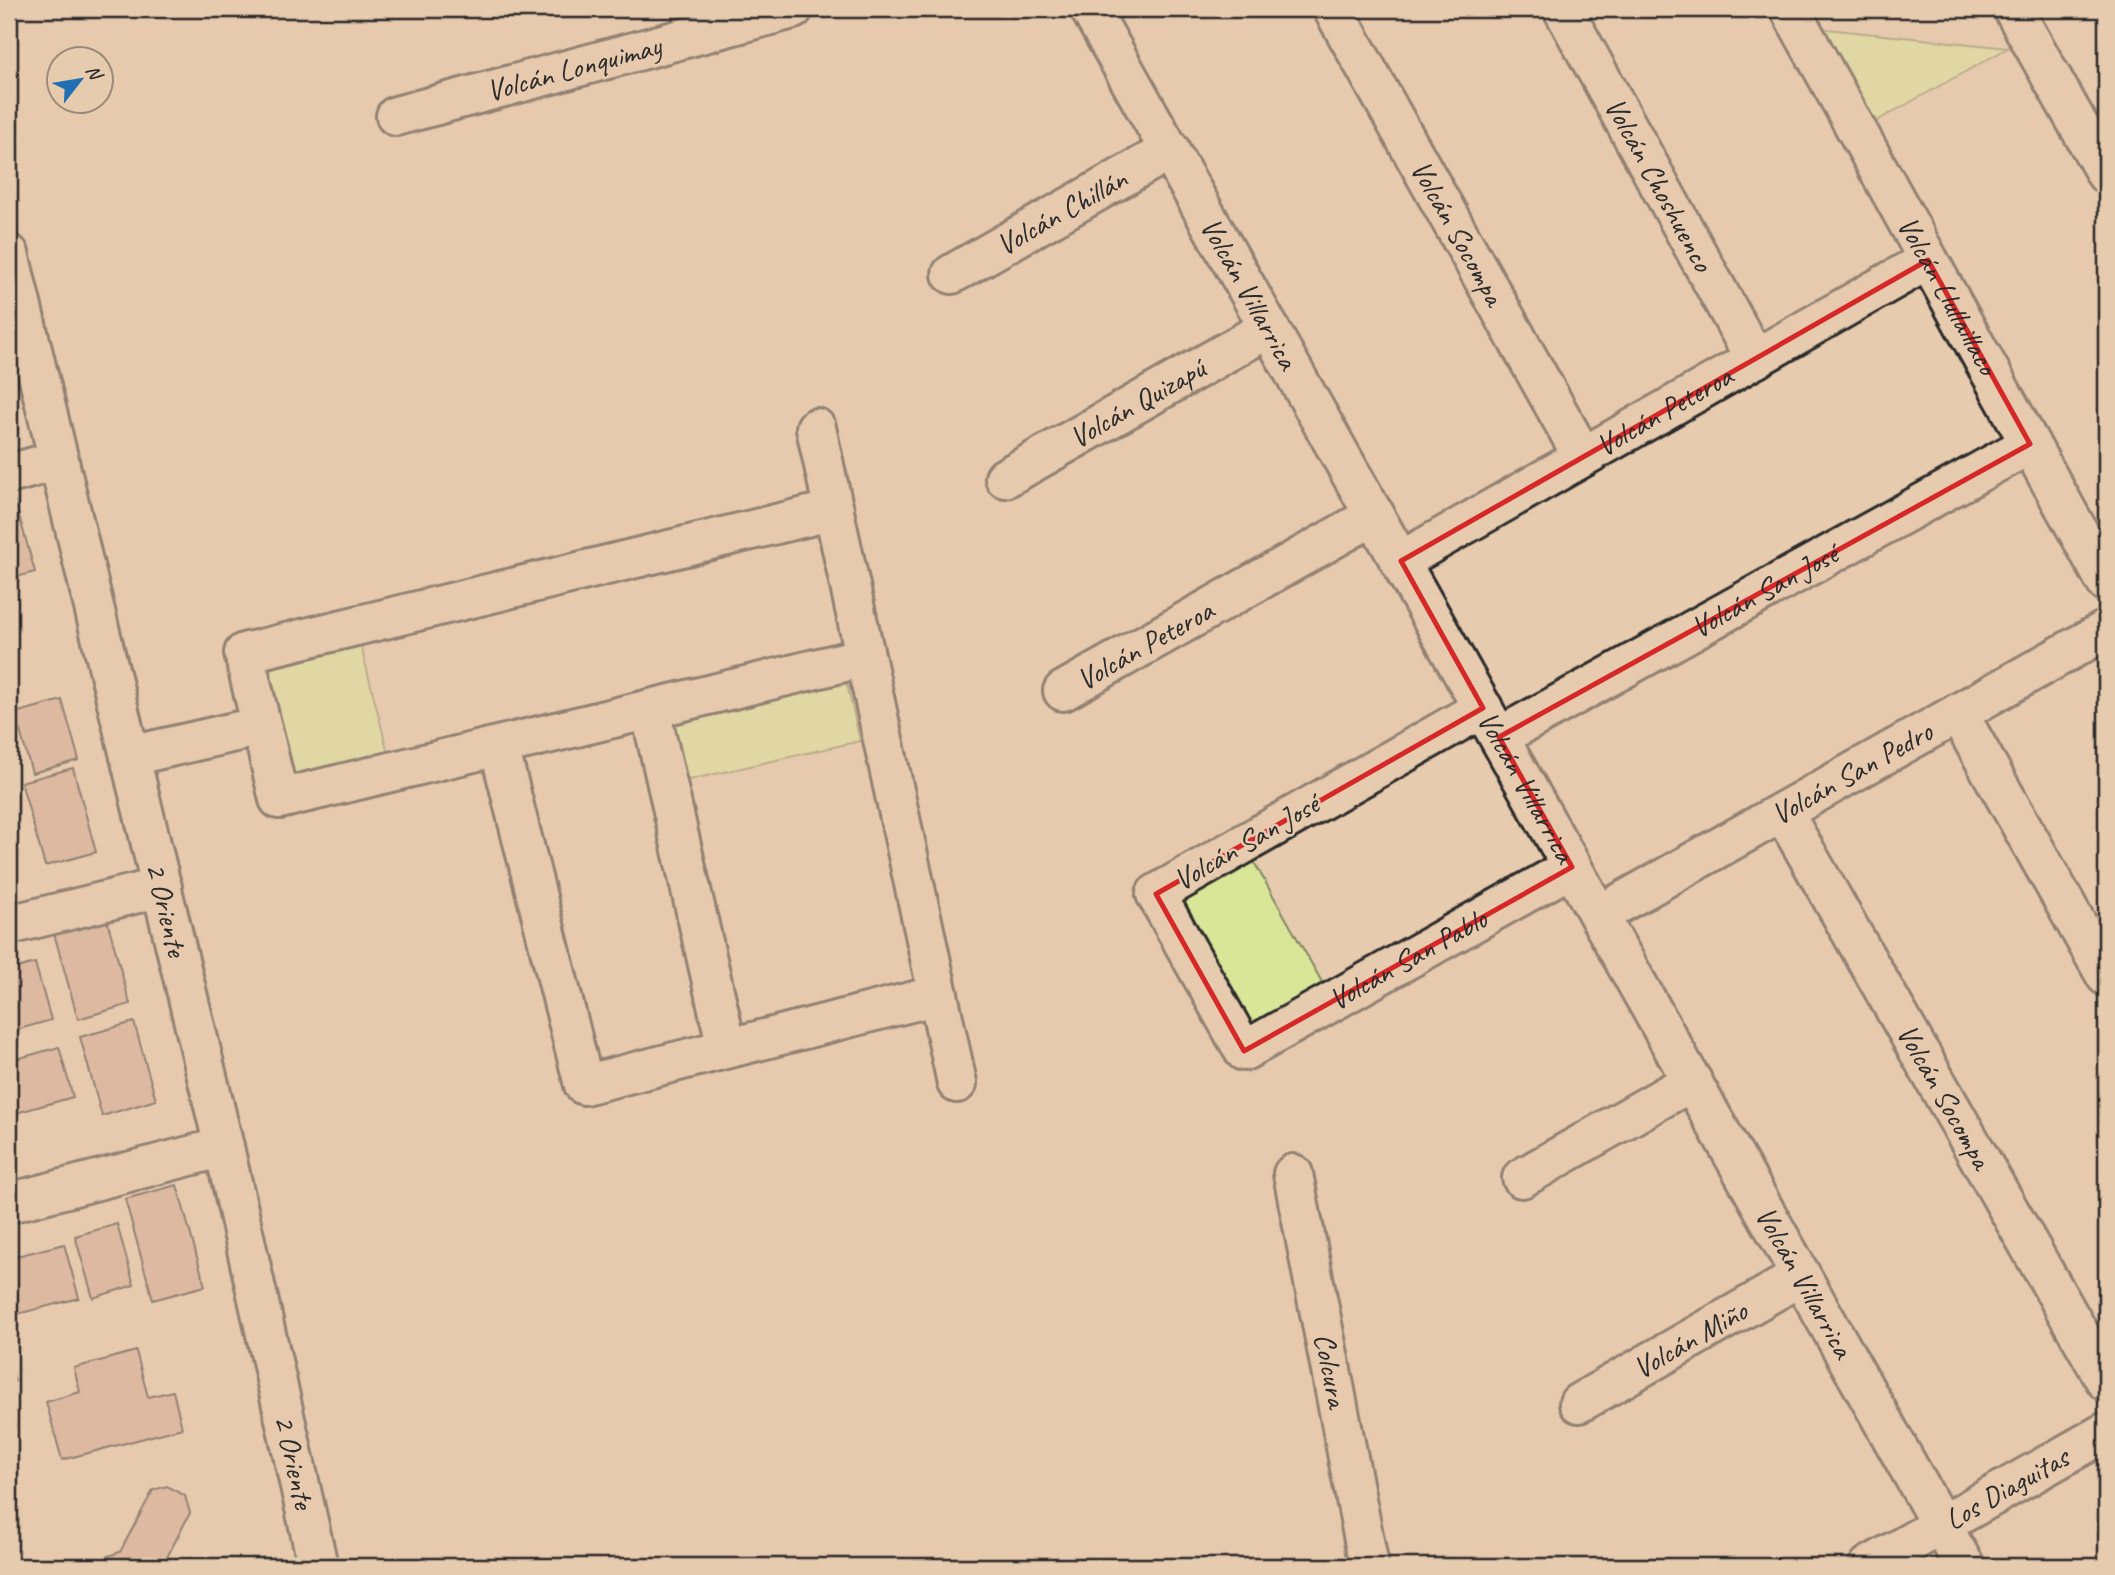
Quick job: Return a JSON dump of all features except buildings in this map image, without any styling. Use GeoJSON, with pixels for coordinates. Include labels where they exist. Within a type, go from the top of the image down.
{"type":"FeatureCollection","features":[{"type":"Feature","properties":{"kind":"street","name":"Volcán Lonquimay"},"geometry":{"type":"LineString","coordinates":[[396,116],[793,9]]}},
{"type":"Feature","properties":{"kind":"street","name":"Volcán Villarrica"},"geometry":{"type":"LineString","coordinates":[[1090,9],[1965,1566]]}},
{"type":"Feature","properties":{"kind":"street","name":"Volcán Socompa"},"geometry":{"type":"LineString","coordinates":[[1333,9],[1583,457]]}},
{"type":"Feature","properties":{"kind":"street","name":"Volcán Choshuenco"},"geometry":{"type":"LineString","coordinates":[[1563,9],[1755,359]]}},
{"type":"Feature","properties":{"kind":"street","name":"Volcán Llullaillaco"},"geometry":{"type":"LineString","coordinates":[[1790,9],[2106,582]]}},
{"type":"Feature","properties":{"kind":"street"},"geometry":{"type":"LineString","coordinates":[[2013,9],[2106,174]]}},
{"type":"Feature","properties":{"kind":"street","name":"Volcán Chillán"},"geometry":{"type":"LineString","coordinates":[[952,274],[1170,150]]}},
{"type":"Feature","properties":{"kind":"street","name":"2 Oriente"},"geometry":{"type":"LineString","coordinates":[[9,254],[224,1146],[318,1566]]}},
{"type":"Feature","properties":{"kind":"street","name":"Volcán Peteroa"},"geometry":{"type":"LineString","coordinates":[[1401,561],[1928,260]]}},
{"type":"Feature","properties":{"kind":"street","name":"Volcán Quizapú"},"geometry":{"type":"LineString","coordinates":[[1005,478],[1269,328]]}},
{"type":"Feature","properties":{"kind":"street"},"geometry":{"type":"LineString","coordinates":[[816,428],[957,1083]]}},
{"type":"Feature","properties":{"kind":"street","name":"Volcán San José"},"geometry":{"type":"LineString","coordinates":[[1244,1051],[1156,894],[2030,444]]}},
{"type":"Feature","properties":{"kind":"street"},"geometry":{"type":"LineString","coordinates":[[9,474],[59,460]]}},
{"type":"Feature","properties":{"kind":"street"},"geometry":{"type":"LineString","coordinates":[[834,510],[244,653],[279,799],[865,657]]}},
{"type":"Feature","properties":{"kind":"street","name":"Volcán Peteroa"},"geometry":{"type":"LineString","coordinates":[[1063,691],[1375,515]]}},
{"type":"Feature","properties":{"kind":"street","name":"Volcán San Pedro"},"geometry":{"type":"LineString","coordinates":[[1599,915],[2106,629]]}},
{"type":"Feature","properties":{"kind":"street"},"geometry":{"type":"LineString","coordinates":[[650,709],[727,1048]]}},
{"type":"Feature","properties":{"kind":"street"},"geometry":{"type":"LineString","coordinates":[[1958,713],[2106,976]]}},
{"type":"Feature","properties":{"kind":"street"},"geometry":{"type":"LineString","coordinates":[[130,755],[261,726]]}},
{"type":"Feature","properties":{"kind":"street"},"geometry":{"type":"LineString","coordinates":[[499,746],[584,1084],[938,995]]}},
{"type":"Feature","properties":{"kind":"street","name":"Volcán Socompa"},"geometry":{"type":"LineString","coordinates":[[1783,812],[2106,1381]]}},
{"type":"Feature","properties":{"kind":"street","name":"Volcán San Pablo"},"geometry":{"type":"LineString","coordinates":[[1244,1051],[1572,867]]}},
{"type":"Feature","properties":{"kind":"street"},"geometry":{"type":"LineString","coordinates":[[9,925],[162,887]]}},
{"type":"Feature","properties":{"kind":"street"},"geometry":{"type":"LineString","coordinates":[[1522,1178],[1692,1081]]}},
{"type":"Feature","properties":{"kind":"street"},"geometry":{"type":"LineString","coordinates":[[9,1203],[224,1146]]}},
{"type":"Feature","properties":{"kind":"street","name":"Colcura"},"geometry":{"type":"LineString","coordinates":[[1293,1174],[1369,1566]]}},
{"type":"Feature","properties":{"kind":"street","name":"Volcán Miño"},"geometry":{"type":"LineString","coordinates":[[1579,1403],[1801,1276]]}},
{"type":"Feature","properties":{"kind":"street","name":"Los Diaguitas"},"geometry":{"type":"LineString","coordinates":[[1869,1566],[2106,1432]]}},
{"type":"Feature","properties":{"kind":"highlighted area"},"geometry":{"type":"Polygon","coordinates":[[[1928,260],[2030,444],[1499,737],[1572,867],[1244,1051],[1156,894],[1483,708],[1401,561],[1928,260]]]}},
{"type":"Feature","properties":{"kind":"green space"},"geometry":{"type":"Polygon","coordinates":[[[1817,28],[2008,48],[1871,124],[1817,28]]]}},
{"type":"Feature","properties":{"kind":"green space"},"geometry":{"type":"Polygon","coordinates":[[[361,646],[390,761],[294,785],[265,670],[361,646]]]}},
{"type":"Feature","properties":{"kind":"green space"},"geometry":{"type":"Polygon","coordinates":[[[846,680],[860,741],[680,782],[666,721],[846,680]]]}},
{"type":"Feature","properties":{"kind":"green space"},"geometry":{"type":"Polygon","coordinates":[[[1250,855],[1327,991],[1249,1036],[1171,900],[1250,855]]]}}]}
